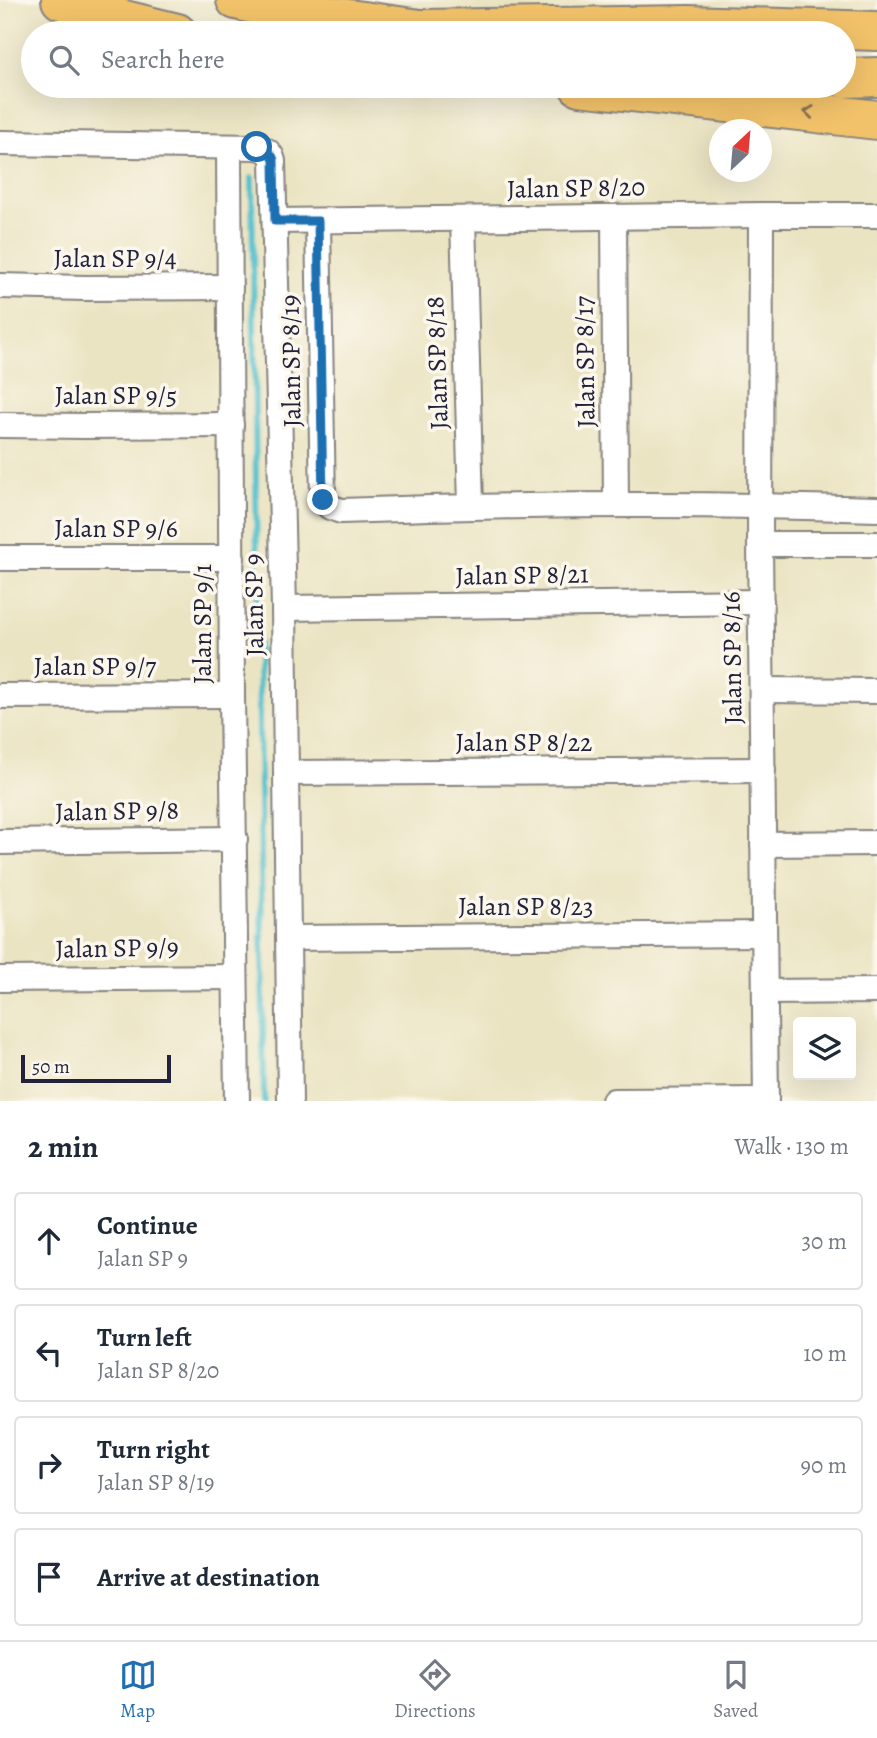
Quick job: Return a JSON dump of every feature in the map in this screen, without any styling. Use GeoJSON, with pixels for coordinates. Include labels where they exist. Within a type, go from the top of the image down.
{"type":"FeatureCollection","features":[{"type":"Feature","properties":{"kind":"highway"},"geometry":{"type":"LineString","coordinates":[[61,0],[128,21]]}},
{"type":"Feature","properties":{"kind":"highway"},"geometry":{"type":"LineString","coordinates":[[236,0],[270,8],[363,21]]}},
{"type":"Feature","properties":{"kind":"highway"},"geometry":{"type":"LineString","coordinates":[[856,30],[877,31]]}},
{"type":"Feature","properties":{"kind":"highway"},"geometry":{"type":"LineString","coordinates":[[856,78],[877,77]]}},
{"type":"Feature","properties":{"kind":"highway"},"geometry":{"type":"LineString","coordinates":[[684,98],[877,120]]}},
{"type":"Feature","properties":{"kind":"street"},"geometry":{"type":"LineString","coordinates":[[0,143],[229,147]]}},
{"type":"Feature","properties":{"kind":"street","name":"Jalan SP 9"},"geometry":{"type":"LineString","coordinates":[[229,147],[264,148],[272,154],[274,160],[284,608],[290,1101]]}},
{"type":"Feature","properties":{"kind":"street","name":"Jalan SP 9/1"},"geometry":{"type":"LineString","coordinates":[[229,147],[237,1101]]}},
{"type":"Feature","properties":{"kind":"street","name":"Jalan SP 8/16"},"geometry":{"type":"LineString","coordinates":[[761,215],[760,544],[766,1100]]}},
{"type":"Feature","properties":{"kind":"street","name":"Jalan SP 8/20"},"geometry":{"type":"LineString","coordinates":[[275,221],[877,215]]}},
{"type":"Feature","properties":{"kind":"street","name":"Jalan SP 8/17"},"geometry":{"type":"LineString","coordinates":[[614,217],[616,505]]}},
{"type":"Feature","properties":{"kind":"street","name":"Jalan SP 8/18"},"geometry":{"type":"LineString","coordinates":[[463,219],[471,506]]}},
{"type":"Feature","properties":{"kind":"street","name":"Jalan SP 8/19"},"geometry":{"type":"LineString","coordinates":[[318,221],[323,500],[330,507],[341,511],[471,506]]}},
{"type":"Feature","properties":{"kind":"street","name":"Jalan SP 9/4"},"geometry":{"type":"LineString","coordinates":[[0,286],[230,287]]}},
{"type":"Feature","properties":{"kind":"street","name":"Jalan SP 9/5"},"geometry":{"type":"LineString","coordinates":[[0,425],[231,425]]}},
{"type":"Feature","properties":{"kind":"street"},"geometry":{"type":"LineString","coordinates":[[471,506],[761,505],[877,509]]}},
{"type":"Feature","properties":{"kind":"street"},"geometry":{"type":"LineString","coordinates":[[760,544],[877,544]]}},
{"type":"Feature","properties":{"kind":"street","name":"Jalan SP 9/6"},"geometry":{"type":"LineString","coordinates":[[0,558],[232,558]]}},
{"type":"Feature","properties":{"kind":"street","name":"Jalan SP 8/21"},"geometry":{"type":"LineString","coordinates":[[284,608],[761,601]]}},
{"type":"Feature","properties":{"kind":"street"},"geometry":{"type":"LineString","coordinates":[[762,691],[877,691]]}},
{"type":"Feature","properties":{"kind":"street","name":"Jalan SP 9/7"},"geometry":{"type":"LineString","coordinates":[[0,696],[232,695]]}},
{"type":"Feature","properties":{"kind":"street","name":"Jalan SP 8/22"},"geometry":{"type":"LineString","coordinates":[[286,772],[763,770]]}},
{"type":"Feature","properties":{"kind":"street","name":"Jalan SP 9/8"},"geometry":{"type":"LineString","coordinates":[[0,842],[234,839]]}},
{"type":"Feature","properties":{"kind":"street"},"geometry":{"type":"LineString","coordinates":[[764,844],[877,843]]}},
{"type":"Feature","properties":{"kind":"street","name":"Jalan SP 8/23"},"geometry":{"type":"LineString","coordinates":[[289,938],[764,934]]}},
{"type":"Feature","properties":{"kind":"street","name":"Jalan SP 9/9"},"geometry":{"type":"LineString","coordinates":[[0,979],[235,977]]}},
{"type":"Feature","properties":{"kind":"street"},"geometry":{"type":"LineString","coordinates":[[765,992],[877,991]]}},
{"type":"Feature","properties":{"kind":"street"},"geometry":{"type":"LineString","coordinates":[[614,1101],[766,1100]]}},
{"type":"Feature","properties":{"kind":"waterway"},"geometry":{"type":"LineString","coordinates":[[252,178],[264,1101]]}},
{"type":"Feature","properties":{"kind":"route"},"geometry":{"type":"LineString","coordinates":[[257,147],[272,154],[274,160],[275,221],[318,221],[323,500]]}}]}
